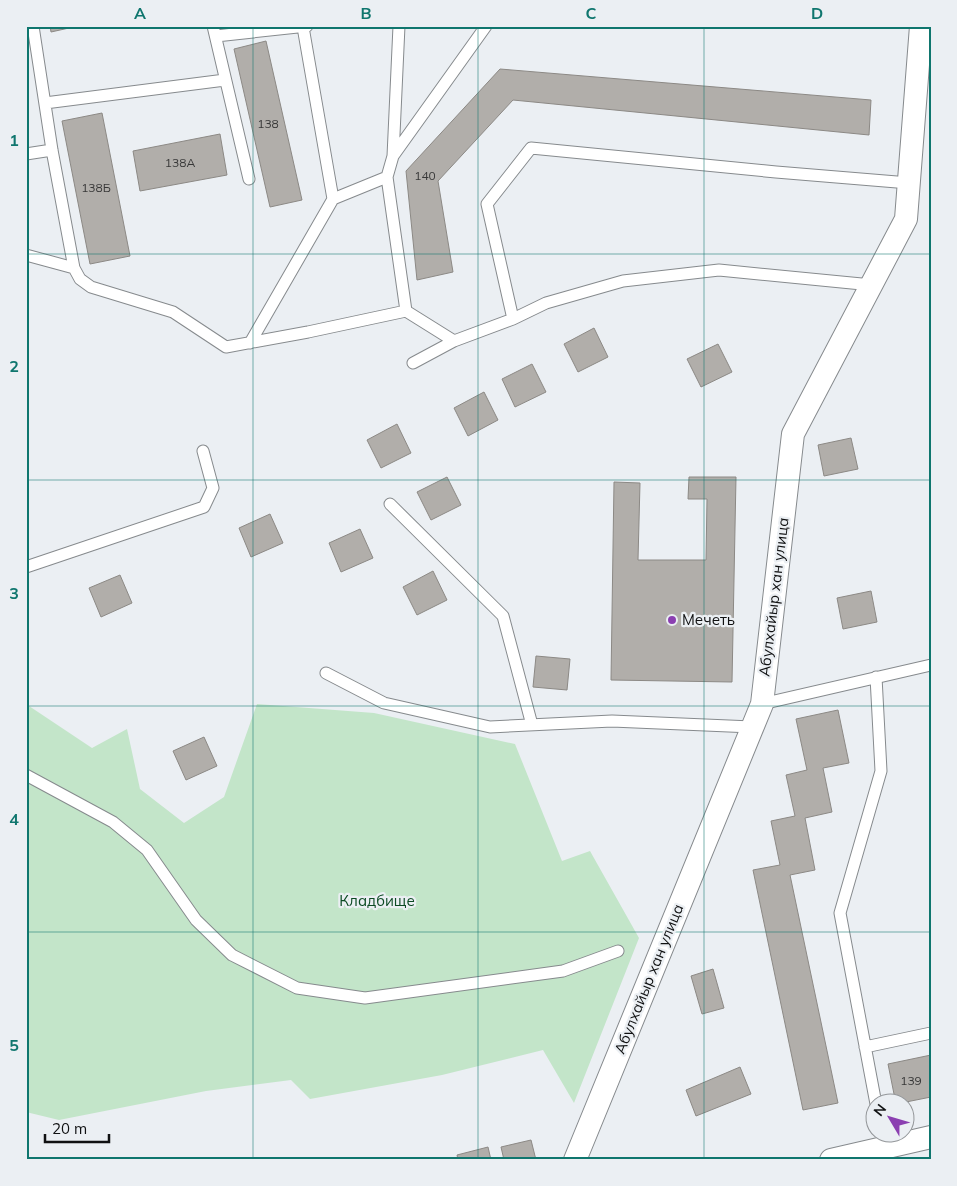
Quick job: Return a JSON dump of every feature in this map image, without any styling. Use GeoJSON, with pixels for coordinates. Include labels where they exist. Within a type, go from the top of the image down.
{"type":"FeatureCollection","features":[{"type":"Feature","properties":{"kind":"street","name":"Абулхайыр хан улица"},"geometry":{"type":"LineString","coordinates":[[575,1160],[762,704],[793,434],[906,218],[921,26]]}},
{"type":"Feature","properties":{"kind":"street"},"geometry":{"type":"LineString","coordinates":[[831,1160],[875,1148],[931,1137]]}},
{"type":"Feature","properties":{"kind":"lane"},"geometry":{"type":"LineString","coordinates":[[33,26],[52,150],[74,268],[80,279],[91,287],[173,312],[226,347],[406,311],[454,340]]}},
{"type":"Feature","properties":{"kind":"lane"},"geometry":{"type":"LineString","coordinates":[[398,26],[393,156],[387,177],[406,311]]}},
{"type":"Feature","properties":{"kind":"lane"},"geometry":{"type":"LineString","coordinates":[[393,156],[486,26]]}},
{"type":"Feature","properties":{"kind":"lane"},"geometry":{"type":"LineString","coordinates":[[248,180],[214,31],[305,27],[333,199]]}},
{"type":"Feature","properties":{"kind":"lane"},"geometry":{"type":"LineString","coordinates":[[45,103],[225,80]]}},
{"type":"Feature","properties":{"kind":"lane"},"geometry":{"type":"LineString","coordinates":[[512,319],[487,204],[531,148],[909,183]]}},
{"type":"Feature","properties":{"kind":"lane"},"geometry":{"type":"LineString","coordinates":[[26,154],[52,150]]}},
{"type":"Feature","properties":{"kind":"lane"},"geometry":{"type":"LineString","coordinates":[[250,343],[333,199],[387,177]]}},
{"type":"Feature","properties":{"kind":"lane"},"geometry":{"type":"LineString","coordinates":[[26,255],[74,268]]}},
{"type":"Feature","properties":{"kind":"lane"},"geometry":{"type":"LineString","coordinates":[[413,363],[454,340],[512,319],[546,303],[623,281],[719,270],[872,284]]}},
{"type":"Feature","properties":{"kind":"lane"},"geometry":{"type":"LineString","coordinates":[[26,567],[204,506],[213,488],[203,451]]}},
{"type":"Feature","properties":{"kind":"lane"},"geometry":{"type":"LineString","coordinates":[[390,504],[503,616],[532,725]]}},
{"type":"Feature","properties":{"kind":"lane"},"geometry":{"type":"LineString","coordinates":[[762,704],[931,665]]}},
{"type":"Feature","properties":{"kind":"lane"},"geometry":{"type":"LineString","coordinates":[[326,673],[384,704],[490,727],[612,721],[752,727]]}},
{"type":"Feature","properties":{"kind":"lane"},"geometry":{"type":"LineString","coordinates":[[874,1094],[840,912],[881,771],[876,677]]}},
{"type":"Feature","properties":{"kind":"lane"},"geometry":{"type":"LineString","coordinates":[[26,775],[113,822],[147,850],[196,920],[232,955],[297,988],[365,998],[563,971],[618,951]]}},
{"type":"Feature","properties":{"kind":"lane"},"geometry":{"type":"LineString","coordinates":[[865,1047],[931,1033]]}},
{"type":"Feature","properties":{"kind":"green space","name":"Кладбище"},"geometry":{"type":"Polygon","coordinates":[[[26,704],[92,748],[127,729],[140,789],[184,823],[224,797],[257,704],[374,713],[515,744],[562,861],[590,851],[639,938],[574,1103],[543,1050],[442,1075],[310,1099],[291,1080],[206,1091],[59,1120],[26,1112],[26,704]]]}},
{"type":"Feature","properties":{"kind":"building"},"geometry":{"type":"Polygon","coordinates":[[[50,26],[78,26],[51,32],[50,26]]]}},
{"type":"Feature","properties":{"kind":"building"},"geometry":{"type":"Polygon","coordinates":[[[266,41],[302,200],[270,207],[234,49],[266,41]]]}},
{"type":"Feature","properties":{"kind":"building"},"geometry":{"type":"Polygon","coordinates":[[[500,69],[871,100],[869,135],[513,100],[438,181],[453,272],[417,280],[406,171],[500,69]]]}},
{"type":"Feature","properties":{"kind":"building"},"geometry":{"type":"Polygon","coordinates":[[[102,113],[130,256],[90,264],[62,121],[102,113]]]}},
{"type":"Feature","properties":{"kind":"building"},"geometry":{"type":"Polygon","coordinates":[[[220,134],[227,175],[140,191],[133,151],[220,134]]]}},
{"type":"Feature","properties":{"kind":"building"},"geometry":{"type":"Polygon","coordinates":[[[594,328],[608,357],[578,372],[564,344],[594,328]]]}},
{"type":"Feature","properties":{"kind":"building"},"geometry":{"type":"Polygon","coordinates":[[[718,344],[732,372],[701,387],[687,359],[718,344]]]}},
{"type":"Feature","properties":{"kind":"building"},"geometry":{"type":"Polygon","coordinates":[[[532,364],[546,392],[515,407],[502,379],[532,364]]]}},
{"type":"Feature","properties":{"kind":"building"},"geometry":{"type":"Polygon","coordinates":[[[484,392],[498,420],[468,436],[454,408],[484,392]]]}},
{"type":"Feature","properties":{"kind":"building"},"geometry":{"type":"Polygon","coordinates":[[[397,424],[411,453],[381,468],[367,440],[397,424]]]}},
{"type":"Feature","properties":{"kind":"building"},"geometry":{"type":"Polygon","coordinates":[[[851,438],[858,469],[824,476],[818,445],[851,438]]]}},
{"type":"Feature","properties":{"kind":"building"},"geometry":{"type":"Polygon","coordinates":[[[447,477],[461,505],[431,520],[417,492],[447,477]]]}},
{"type":"Feature","properties":{"kind":"building","name":"Мечеть"},"geometry":{"type":"Polygon","coordinates":[[[689,477],[736,477],[732,682],[611,680],[614,482],[640,483],[638,560],[706,560],[707,499],[688,499],[689,477]]]}},
{"type":"Feature","properties":{"kind":"building"},"geometry":{"type":"Polygon","coordinates":[[[270,514],[283,543],[251,557],[239,528],[270,514]]]}},
{"type":"Feature","properties":{"kind":"building"},"geometry":{"type":"Polygon","coordinates":[[[360,529],[373,558],[341,572],[329,543],[360,529]]]}},
{"type":"Feature","properties":{"kind":"building"},"geometry":{"type":"Polygon","coordinates":[[[433,571],[447,600],[417,615],[403,587],[433,571]]]}},
{"type":"Feature","properties":{"kind":"building"},"geometry":{"type":"Polygon","coordinates":[[[120,575],[132,603],[101,617],[89,588],[120,575]]]}},
{"type":"Feature","properties":{"kind":"building"},"geometry":{"type":"Polygon","coordinates":[[[871,591],[877,622],[843,629],[837,598],[871,591]]]}},
{"type":"Feature","properties":{"kind":"building"},"geometry":{"type":"Polygon","coordinates":[[[536,656],[570,659],[567,690],[533,687],[536,656]]]}},
{"type":"Feature","properties":{"kind":"building"},"geometry":{"type":"Polygon","coordinates":[[[838,710],[849,763],[823,768],[832,812],[805,818],[815,870],[790,875],[838,1103],[803,1110],[753,870],[780,865],[771,821],[795,816],[786,775],[807,770],[796,719],[838,710]]]}},
{"type":"Feature","properties":{"kind":"building"},"geometry":{"type":"Polygon","coordinates":[[[204,737],[217,766],[186,780],[173,751],[204,737]]]}},
{"type":"Feature","properties":{"kind":"building"},"geometry":{"type":"Polygon","coordinates":[[[713,969],[724,1008],[702,1014],[691,976],[713,969]]]}},
{"type":"Feature","properties":{"kind":"building"},"geometry":{"type":"Polygon","coordinates":[[[931,1055],[931,1097],[914,1100],[914,1094],[894,1094],[888,1064],[931,1055]]]}},
{"type":"Feature","properties":{"kind":"building"},"geometry":{"type":"Polygon","coordinates":[[[740,1067],[751,1094],[696,1116],[686,1090],[740,1067]]]}},
{"type":"Feature","properties":{"kind":"building"},"geometry":{"type":"Polygon","coordinates":[[[531,1140],[536,1160],[504,1160],[501,1147],[531,1140]]]}},
{"type":"Feature","properties":{"kind":"building"},"geometry":{"type":"Polygon","coordinates":[[[488,1147],[491,1160],[458,1160],[457,1155],[488,1147]]]}},
{"type":"Feature","properties":{"kind":"place","name":"Мечеть"},"geometry":{"type":"Point","coordinates":[672,620]}}]}
